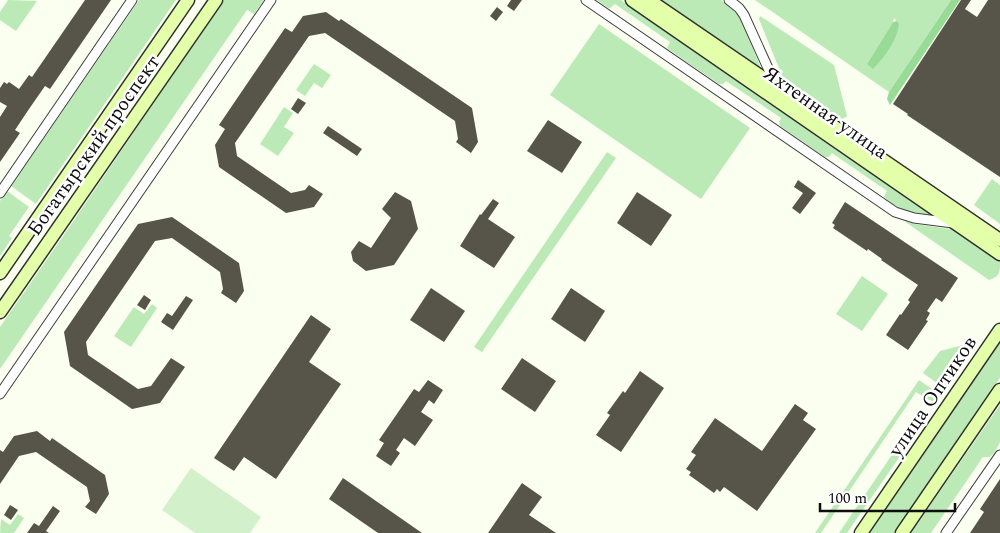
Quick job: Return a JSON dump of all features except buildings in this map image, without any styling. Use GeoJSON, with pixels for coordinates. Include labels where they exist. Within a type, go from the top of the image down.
{"type":"FeatureCollection","features":[{"type":"Feature","properties":{"kind":"street"},"geometry":{"type":"LineString","coordinates":[[0,193],[132,0]]}},
{"type":"Feature","properties":{"kind":"street","name":"Богатырский проспект"},"geometry":{"type":"LineString","coordinates":[[0,273],[188,0]]}},
{"type":"Feature","properties":{"kind":"street","name":"Богатырский проспект"},"geometry":{"type":"LineString","coordinates":[[0,312],[216,0]]}},
{"type":"Feature","properties":{"kind":"street"},"geometry":{"type":"LineString","coordinates":[[0,394],[271,0]]}},
{"type":"Feature","properties":{"kind":"street"},"geometry":{"type":"LineString","coordinates":[[586,0],[895,212],[914,218],[956,223]]}},
{"type":"Feature","properties":{"kind":"street","name":"Яхтенная улица"},"geometry":{"type":"LineString","coordinates":[[632,0],[1000,254]]}},
{"type":"Feature","properties":{"kind":"street","name":"Яхтенная улица"},"geometry":{"type":"LineString","coordinates":[[649,0],[1000,240]]}},
{"type":"Feature","properties":{"kind":"street"},"geometry":{"type":"LineString","coordinates":[[729,0],[744,15],[777,88]]}},
{"type":"Feature","properties":{"kind":"street","name":"улица Оптиков"},"geometry":{"type":"LineString","coordinates":[[861,533],[1000,330]]}},
{"type":"Feature","properties":{"kind":"street"},"geometry":{"type":"LineString","coordinates":[[902,533],[1000,390]]}},
{"type":"Feature","properties":{"kind":"street"},"geometry":{"type":"LineString","coordinates":[[946,533],[1000,455]]}},
{"type":"Feature","properties":{"kind":"green space"},"geometry":{"type":"Polygon","coordinates":[[[8,0],[37,1],[16,31],[0,20],[0,12],[8,0]]]}},
{"type":"Feature","properties":{"kind":"green space"},"geometry":{"type":"Polygon","coordinates":[[[139,0],[176,0],[36,204],[11,186],[139,0]]]}},
{"type":"Feature","properties":{"kind":"green space"},"geometry":{"type":"Polygon","coordinates":[[[224,0],[264,0],[254,14],[247,10],[0,369],[0,327],[224,0]]]}},
{"type":"Feature","properties":{"kind":"green space"},"geometry":{"type":"Polygon","coordinates":[[[597,0],[621,0],[929,212],[929,215],[910,212],[894,205],[884,197],[887,191],[832,153],[829,157],[825,157],[780,126],[781,118],[726,81],[723,84],[719,84],[668,49],[670,42],[615,4],[608,8],[597,0]]]}},
{"type":"Feature","properties":{"kind":"green space"},"geometry":{"type":"Polygon","coordinates":[[[657,0],[721,0],[740,18],[763,74],[657,0]]]}},
{"type":"Feature","properties":{"kind":"green space"},"geometry":{"type":"Polygon","coordinates":[[[755,0],[951,0],[889,92],[755,0]],[[894,18],[867,64],[899,24],[894,18]]]}},
{"type":"Feature","properties":{"kind":"green space"},"geometry":{"type":"Polygon","coordinates":[[[951,0],[960,0],[890,105],[887,99],[889,92],[951,0]]]}},
{"type":"Feature","properties":{"kind":"green space"},"geometry":{"type":"Polygon","coordinates":[[[760,16],[834,65],[846,117],[841,119],[835,118],[785,83],[759,19],[760,16]]]}},
{"type":"Feature","properties":{"kind":"green space"},"geometry":{"type":"Polygon","coordinates":[[[897,21],[899,24],[898,30],[893,42],[886,54],[873,69],[867,64],[893,22],[897,21]]]}},
{"type":"Feature","properties":{"kind":"green space"},"geometry":{"type":"Polygon","coordinates":[[[599,24],[750,128],[701,199],[550,95],[599,24]]]}},
{"type":"Feature","properties":{"kind":"green space"},"geometry":{"type":"Polygon","coordinates":[[[314,64],[331,75],[322,88],[314,83],[305,96],[296,90],[314,64]]]}},
{"type":"Feature","properties":{"kind":"green space"},"geometry":{"type":"Polygon","coordinates":[[[284,107],[293,113],[284,127],[294,133],[278,156],[260,144],[284,107]]]}},
{"type":"Feature","properties":{"kind":"green space"},"geometry":{"type":"Polygon","coordinates":[[[607,152],[616,158],[482,352],[474,347],[607,152]]]}},
{"type":"Feature","properties":{"kind":"green space"},"geometry":{"type":"Polygon","coordinates":[[[992,179],[1000,185],[1000,224],[974,205],[992,179]]]}},
{"type":"Feature","properties":{"kind":"green space"},"geometry":{"type":"Polygon","coordinates":[[[7,191],[29,207],[9,236],[12,238],[0,256],[0,201],[7,191]]]}},
{"type":"Feature","properties":{"kind":"green space"},"geometry":{"type":"Polygon","coordinates":[[[904,221],[957,230],[1000,260],[999,274],[989,280],[904,221]]]}},
{"type":"Feature","properties":{"kind":"green space"},"geometry":{"type":"Polygon","coordinates":[[[862,276],[888,294],[862,331],[836,314],[862,276]]]}},
{"type":"Feature","properties":{"kind":"green space"},"geometry":{"type":"Polygon","coordinates":[[[152,304],[157,308],[131,347],[114,336],[134,307],[144,314],[152,304]]]}},
{"type":"Feature","properties":{"kind":"green space"},"geometry":{"type":"Polygon","coordinates":[[[1000,343],[1000,378],[894,533],[870,533],[1000,343]]]}},
{"type":"Feature","properties":{"kind":"green space"},"geometry":{"type":"Polygon","coordinates":[[[963,345],[970,347],[972,350],[948,385],[938,384],[923,373],[940,351],[963,345]]]}},
{"type":"Feature","properties":{"kind":"green space"},"geometry":{"type":"Polygon","coordinates":[[[919,380],[932,389],[939,398],[936,402],[916,392],[821,533],[815,533],[919,380]]]}},
{"type":"Feature","properties":{"kind":"green space"},"geometry":{"type":"Polygon","coordinates":[[[1000,405],[1000,442],[995,452],[990,457],[983,457],[931,533],[911,533],[1000,405]]]}},
{"type":"Feature","properties":{"kind":"green space"},"geometry":{"type":"Polygon","coordinates":[[[921,412],[926,413],[927,417],[847,533],[839,533],[921,412]]]}},
{"type":"Feature","properties":{"kind":"green space"},"geometry":{"type":"Polygon","coordinates":[[[191,468],[261,517],[250,533],[195,533],[162,510],[191,468]]]}},
{"type":"Feature","properties":{"kind":"green space"},"geometry":{"type":"Polygon","coordinates":[[[18,514],[24,518],[14,533],[0,533],[1,519],[10,525],[18,514]]]}}]}
